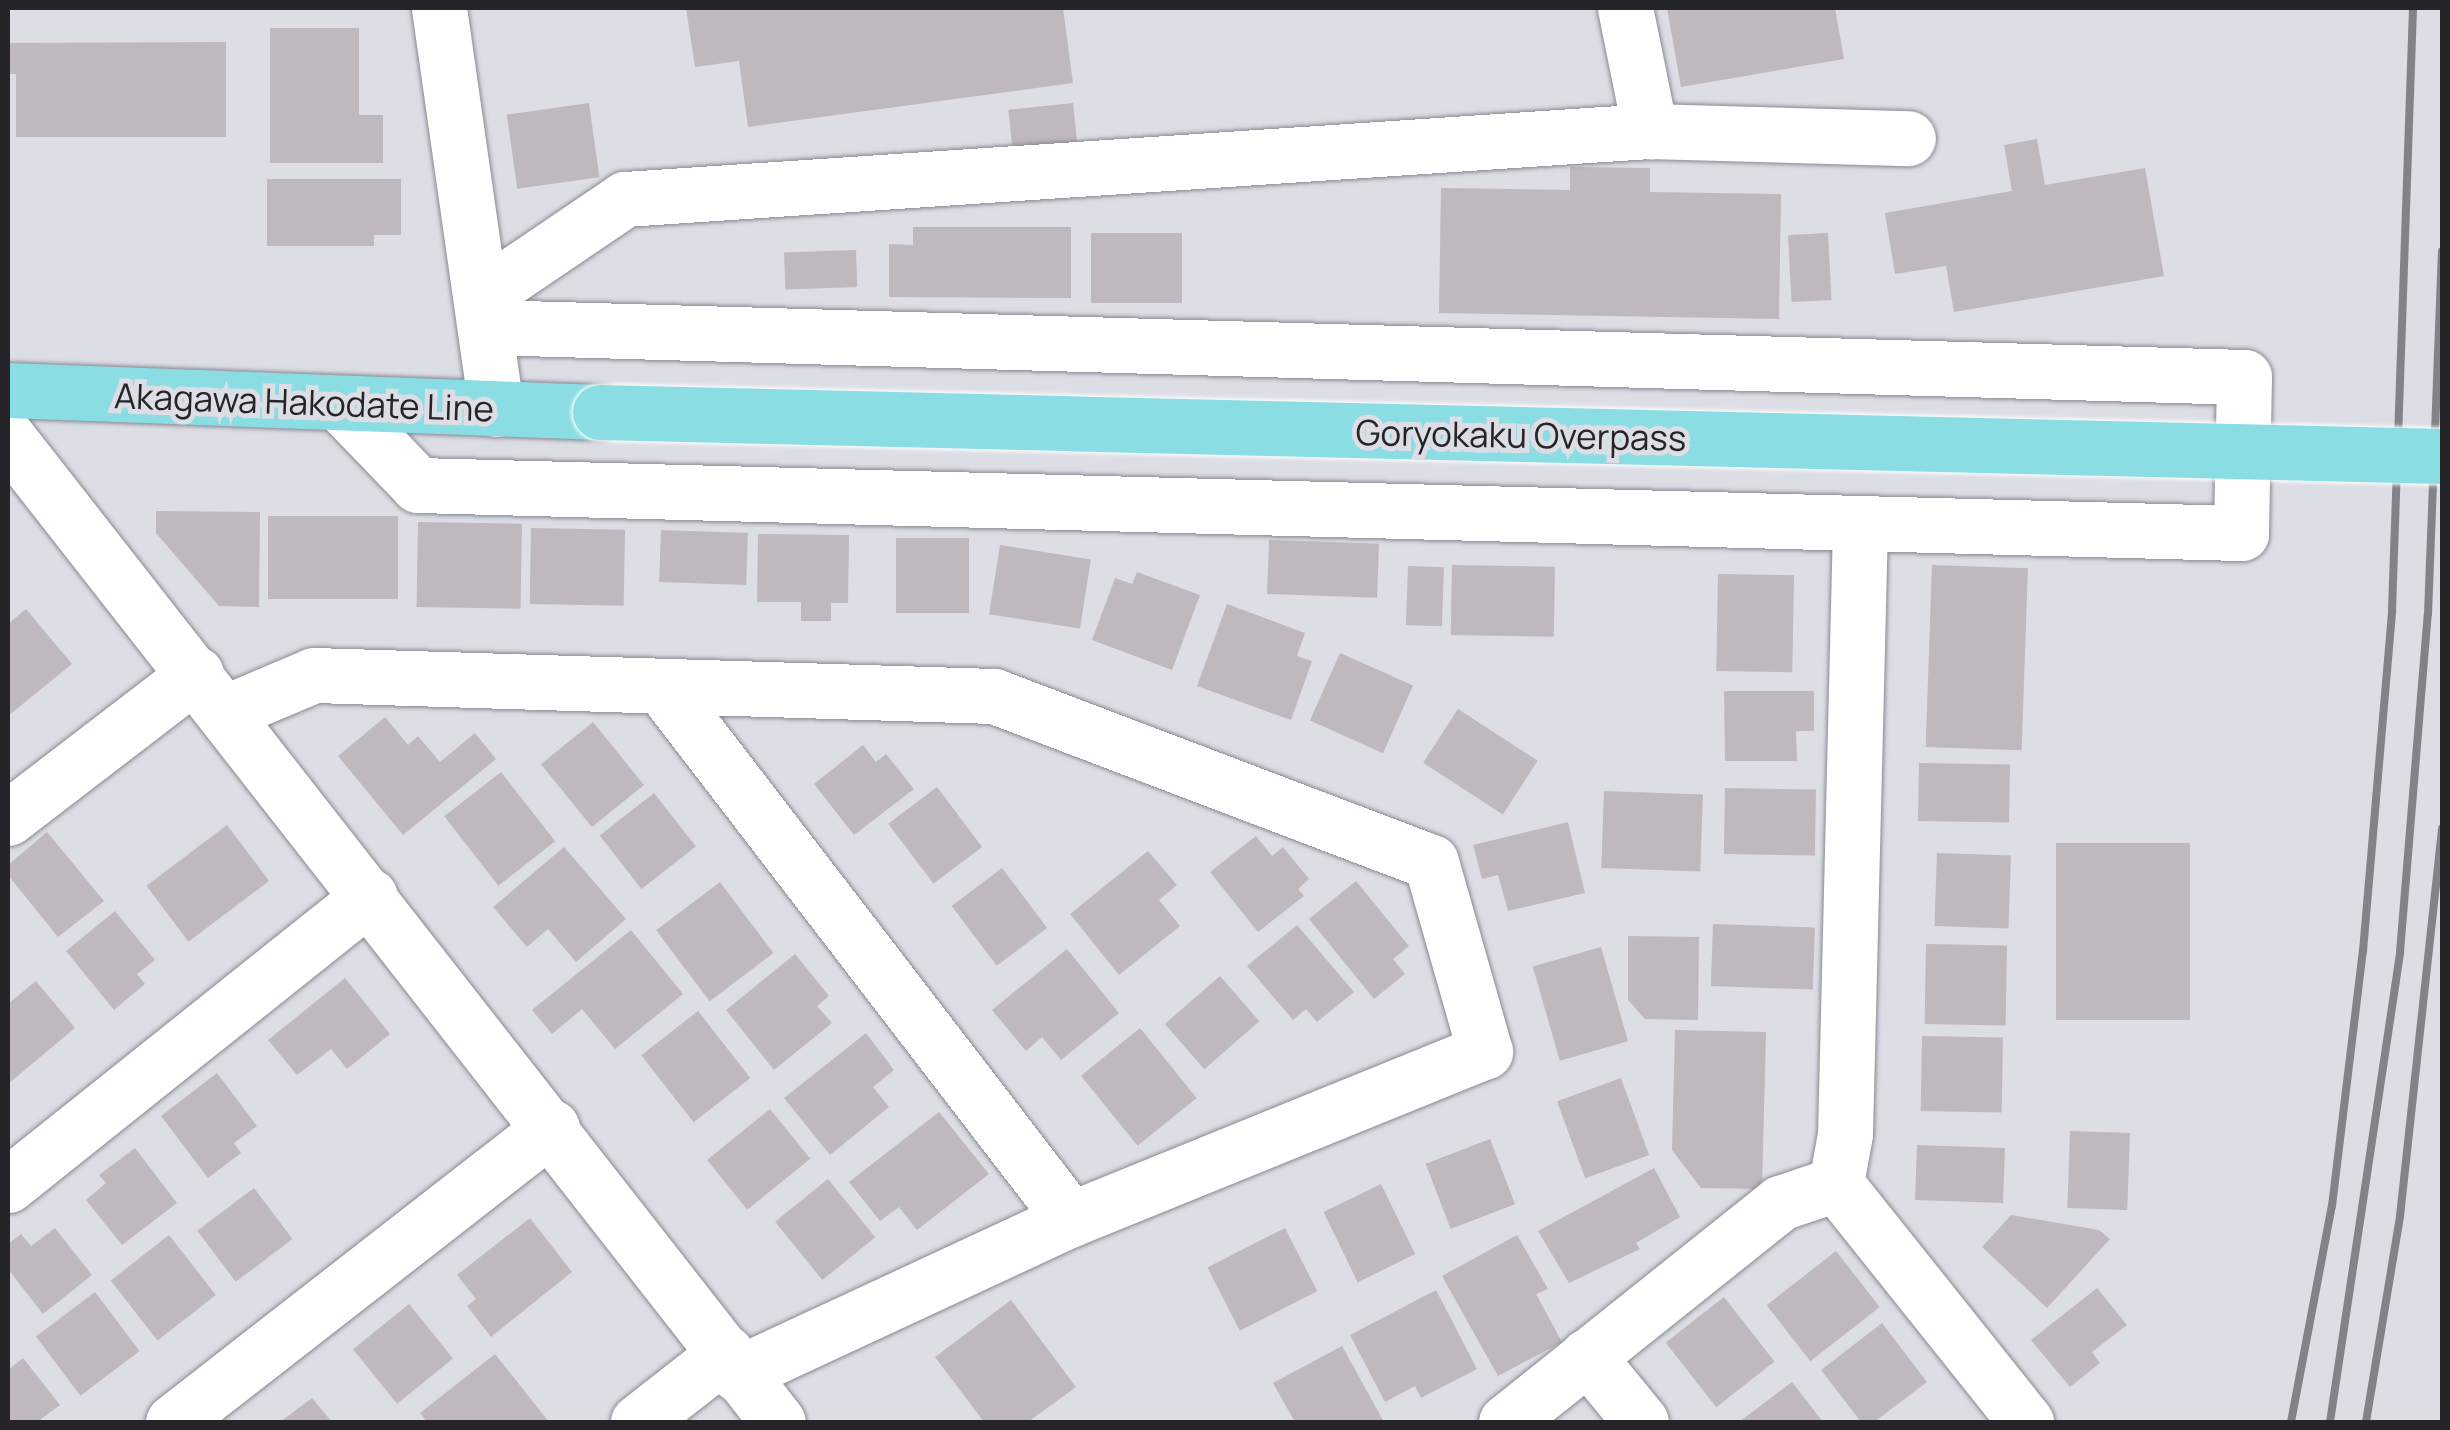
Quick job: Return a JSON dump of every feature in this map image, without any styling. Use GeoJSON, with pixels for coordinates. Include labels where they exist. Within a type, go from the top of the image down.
{"type":"FeatureCollection","features":[{"type":"Feature","properties":{"kind":"main road","name":"Akagawa Hakodate Line"},"geometry":{"type":"LineString","coordinates":[[8,390],[600,412]]}},
{"type":"Feature","properties":{"kind":"main road","name":"Goryokaku Overpass"},"geometry":{"type":"LineString","coordinates":[[600,412],[2442,456]]}},
{"type":"Feature","properties":{"kind":"street"},"geometry":{"type":"LineString","coordinates":[[439,8],[486,311],[496,408]]}},
{"type":"Feature","properties":{"kind":"street"},"geometry":{"type":"LineString","coordinates":[[1625,8],[1650,131]]}},
{"type":"Feature","properties":{"kind":"street"},"geometry":{"type":"LineString","coordinates":[[486,311],[625,199],[1650,131],[1908,138]]}},
{"type":"Feature","properties":{"kind":"street"},"geometry":{"type":"LineString","coordinates":[[340,404],[418,485],[2242,533],[2244,377],[486,311]]}},
{"type":"Feature","properties":{"kind":"street"},"geometry":{"type":"LineString","coordinates":[[8,438],[552,1126],[778,1422]]}},
{"type":"Feature","properties":{"kind":"street"},"geometry":{"type":"LineString","coordinates":[[1860,525],[1845,1134],[1836,1184],[2026,1422]]}},
{"type":"Feature","properties":{"kind":"street"},"geometry":{"type":"LineString","coordinates":[[8,818],[211,693],[314,675],[994,696],[1431,862],[1486,1051],[1071,1219],[732,1363],[638,1422]]}},
{"type":"Feature","properties":{"kind":"street"},"geometry":{"type":"LineString","coordinates":[[662,688],[1071,1219]]}},
{"type":"Feature","properties":{"kind":"street"},"geometry":{"type":"LineString","coordinates":[[8,1186],[370,896]]}},
{"type":"Feature","properties":{"kind":"street"},"geometry":{"type":"LineString","coordinates":[[173,1422],[552,1126]]}},
{"type":"Feature","properties":{"kind":"street"},"geometry":{"type":"LineString","coordinates":[[1506,1422],[1780,1203],[1836,1184]]}},
{"type":"Feature","properties":{"kind":"street"},"geometry":{"type":"LineString","coordinates":[[1587,1356],[1641,1422]]}},
{"type":"Feature","properties":{"kind":"building"},"geometry":{"type":"Polygon","coordinates":[[[686,8],[1063,8],[1073,83],[748,127],[739,61],[695,67],[686,8]]]}},
{"type":"Feature","properties":{"kind":"building"},"geometry":{"type":"Polygon","coordinates":[[[1667,8],[1835,8],[1844,59],[1681,87],[1667,8]]]}},
{"type":"Feature","properties":{"kind":"building"},"geometry":{"type":"Polygon","coordinates":[[[270,28],[359,28],[359,115],[383,115],[383,163],[270,163],[270,28]]]}},
{"type":"Feature","properties":{"kind":"building"},"geometry":{"type":"Polygon","coordinates":[[[226,42],[226,137],[16,137],[16,74],[8,74],[8,43],[226,42]]]}},
{"type":"Feature","properties":{"kind":"building"},"geometry":{"type":"Polygon","coordinates":[[[589,103],[599,177],[517,189],[507,115],[589,103]]]}},
{"type":"Feature","properties":{"kind":"building"},"geometry":{"type":"Polygon","coordinates":[[[1073,103],[1078,151],[1013,158],[1008,110],[1073,103]]]}},
{"type":"Feature","properties":{"kind":"building"},"geometry":{"type":"Polygon","coordinates":[[[2037,139],[2045,185],[2145,168],[2164,276],[1954,312],[1946,266],[1895,274],[1885,213],[2012,191],[2004,145],[2037,139]]]}},
{"type":"Feature","properties":{"kind":"building"},"geometry":{"type":"Polygon","coordinates":[[[1570,167],[1650,168],[1650,192],[1781,194],[1779,319],[1439,313],[1441,188],[1570,190],[1570,167]]]}},
{"type":"Feature","properties":{"kind":"building"},"geometry":{"type":"Polygon","coordinates":[[[267,179],[401,179],[401,235],[374,235],[374,246],[267,246],[267,179]]]}},
{"type":"Feature","properties":{"kind":"building"},"geometry":{"type":"Polygon","coordinates":[[[913,227],[1071,227],[1071,298],[889,297],[889,244],[913,245],[913,227]]]}},
{"type":"Feature","properties":{"kind":"building"},"geometry":{"type":"Polygon","coordinates":[[[1091,233],[1182,233],[1182,303],[1091,303],[1091,233]]]}},
{"type":"Feature","properties":{"kind":"building"},"geometry":{"type":"Polygon","coordinates":[[[1828,233],[1832,300],[1792,302],[1788,235],[1828,233]]]}},
{"type":"Feature","properties":{"kind":"building"},"geometry":{"type":"Polygon","coordinates":[[[856,250],[857,287],[785,289],[784,253],[856,250]]]}},
{"type":"Feature","properties":{"kind":"building"},"geometry":{"type":"Polygon","coordinates":[[[156,511],[260,512],[259,607],[219,606],[156,533],[156,511]]]}},
{"type":"Feature","properties":{"kind":"building"},"geometry":{"type":"Polygon","coordinates":[[[268,516],[398,516],[398,599],[268,599],[268,516]]]}},
{"type":"Feature","properties":{"kind":"building"},"geometry":{"type":"Polygon","coordinates":[[[418,522],[522,524],[521,609],[417,607],[418,522]]]}},
{"type":"Feature","properties":{"kind":"building"},"geometry":{"type":"Polygon","coordinates":[[[531,528],[625,530],[624,606],[530,604],[531,528]]]}},
{"type":"Feature","properties":{"kind":"building"},"geometry":{"type":"Polygon","coordinates":[[[661,530],[748,533],[746,585],[659,582],[661,530]]]}},
{"type":"Feature","properties":{"kind":"building"},"geometry":{"type":"Polygon","coordinates":[[[758,534],[849,535],[848,603],[831,603],[831,621],[801,621],[801,602],[757,602],[758,534]]]}},
{"type":"Feature","properties":{"kind":"building"},"geometry":{"type":"Polygon","coordinates":[[[896,538],[969,538],[969,613],[896,613],[896,538]]]}},
{"type":"Feature","properties":{"kind":"building"},"geometry":{"type":"Polygon","coordinates":[[[1269,540],[1379,544],[1377,598],[1267,594],[1269,540]]]}},
{"type":"Feature","properties":{"kind":"building"},"geometry":{"type":"Polygon","coordinates":[[[1000,545],[1091,559],[1080,629],[989,614],[1000,545]]]}},
{"type":"Feature","properties":{"kind":"building"},"geometry":{"type":"Polygon","coordinates":[[[1452,565],[1555,567],[1554,637],[1451,635],[1452,565]]]}},
{"type":"Feature","properties":{"kind":"building"},"geometry":{"type":"Polygon","coordinates":[[[1932,565],[2028,568],[2022,750],[1926,747],[1932,565]]]}},
{"type":"Feature","properties":{"kind":"building"},"geometry":{"type":"Polygon","coordinates":[[[1408,566],[1444,567],[1442,626],[1406,625],[1408,566]]]}},
{"type":"Feature","properties":{"kind":"building"},"geometry":{"type":"Polygon","coordinates":[[[1137,572],[1200,595],[1172,670],[1092,640],[1115,578],[1132,584],[1137,572]]]}},
{"type":"Feature","properties":{"kind":"building"},"geometry":{"type":"Polygon","coordinates":[[[1718,574],[1794,575],[1792,672],[1716,671],[1718,574]]]}},
{"type":"Feature","properties":{"kind":"building"},"geometry":{"type":"Polygon","coordinates":[[[1227,604],[1305,633],[1297,656],[1312,661],[1291,720],[1197,686],[1227,604]]]}},
{"type":"Feature","properties":{"kind":"building"},"geometry":{"type":"Polygon","coordinates":[[[26,609],[72,664],[8,716],[8,624],[26,609]]]}},
{"type":"Feature","properties":{"kind":"building"},"geometry":{"type":"Polygon","coordinates":[[[1340,653],[1413,686],[1383,753],[1310,721],[1340,653]]]}},
{"type":"Feature","properties":{"kind":"building"},"geometry":{"type":"Polygon","coordinates":[[[1724,691],[1814,691],[1814,731],[1796,731],[1797,761],[1725,761],[1724,691]]]}},
{"type":"Feature","properties":{"kind":"building"},"geometry":{"type":"Polygon","coordinates":[[[1458,709],[1538,761],[1503,814],[1423,763],[1458,709]]]}},
{"type":"Feature","properties":{"kind":"building"},"geometry":{"type":"Polygon","coordinates":[[[385,717],[408,745],[418,736],[440,762],[475,733],[496,759],[403,835],[338,756],[385,717]]]}},
{"type":"Feature","properties":{"kind":"building"},"geometry":{"type":"Polygon","coordinates":[[[593,722],[644,785],[592,827],[541,764],[593,722]]]}},
{"type":"Feature","properties":{"kind":"building"},"geometry":{"type":"Polygon","coordinates":[[[863,745],[876,762],[886,754],[914,789],[854,835],[814,784],[863,745]]]}},
{"type":"Feature","properties":{"kind":"building"},"geometry":{"type":"Polygon","coordinates":[[[1919,763],[2010,765],[2009,823],[1918,821],[1919,763]]]}},
{"type":"Feature","properties":{"kind":"building"},"geometry":{"type":"Polygon","coordinates":[[[501,772],[555,841],[498,886],[444,816],[501,772]]]}},
{"type":"Feature","properties":{"kind":"building"},"geometry":{"type":"Polygon","coordinates":[[[937,787],[982,847],[933,884],[888,824],[937,787]]]}},
{"type":"Feature","properties":{"kind":"building"},"geometry":{"type":"Polygon","coordinates":[[[1725,788],[1816,790],[1815,856],[1724,854],[1725,788]]]}},
{"type":"Feature","properties":{"kind":"building"},"geometry":{"type":"Polygon","coordinates":[[[1604,791],[1703,794],[1700,871],[1601,868],[1604,791]]]}},
{"type":"Feature","properties":{"kind":"building"},"geometry":{"type":"Polygon","coordinates":[[[654,793],[696,847],[641,889],[600,835],[654,793]]]}},
{"type":"Feature","properties":{"kind":"building"},"geometry":{"type":"Polygon","coordinates":[[[1568,822],[1585,893],[1508,911],[1498,875],[1482,879],[1473,845],[1568,822]]]}},
{"type":"Feature","properties":{"kind":"building"},"geometry":{"type":"Polygon","coordinates":[[[227,825],[269,881],[188,942],[146,886],[227,825]]]}},
{"type":"Feature","properties":{"kind":"building"},"geometry":{"type":"Polygon","coordinates":[[[47,832],[104,901],[58,937],[8,875],[8,865],[47,832]]]}},
{"type":"Feature","properties":{"kind":"building"},"geometry":{"type":"Polygon","coordinates":[[[1256,836],[1272,856],[1283,847],[1309,879],[1298,889],[1304,896],[1258,932],[1210,872],[1256,836]]]}},
{"type":"Feature","properties":{"kind":"building"},"geometry":{"type":"Polygon","coordinates":[[[2056,843],[2190,843],[2190,1020],[2056,1020],[2056,843]]]}},
{"type":"Feature","properties":{"kind":"building"},"geometry":{"type":"Polygon","coordinates":[[[564,847],[626,919],[576,962],[548,929],[527,947],[493,907],[564,847]]]}},
{"type":"Feature","properties":{"kind":"building"},"geometry":{"type":"Polygon","coordinates":[[[1148,851],[1177,885],[1159,900],[1180,926],[1119,975],[1070,914],[1148,851]]]}},
{"type":"Feature","properties":{"kind":"building"},"geometry":{"type":"Polygon","coordinates":[[[1937,853],[2011,856],[2008,929],[1934,926],[1937,853]]]}},
{"type":"Feature","properties":{"kind":"building"},"geometry":{"type":"Polygon","coordinates":[[[1002,868],[1047,928],[997,966],[952,906],[1002,868]]]}},
{"type":"Feature","properties":{"kind":"building"},"geometry":{"type":"Polygon","coordinates":[[[1356,881],[1409,946],[1393,959],[1405,974],[1374,999],[1309,919],[1356,881]]]}},
{"type":"Feature","properties":{"kind":"building"},"geometry":{"type":"Polygon","coordinates":[[[720,882],[774,953],[710,1001],[656,930],[720,882]]]}},
{"type":"Feature","properties":{"kind":"building"},"geometry":{"type":"Polygon","coordinates":[[[115,911],[155,960],[137,974],[145,984],[114,1010],[66,951],[115,911]]]}},
{"type":"Feature","properties":{"kind":"building"},"geometry":{"type":"Polygon","coordinates":[[[1713,924],[1815,928],[1813,990],[1711,986],[1713,924]]]}},
{"type":"Feature","properties":{"kind":"building"},"geometry":{"type":"Polygon","coordinates":[[[1297,925],[1354,992],[1317,1022],[1306,1009],[1293,1020],[1247,966],[1297,925]]]}},
{"type":"Feature","properties":{"kind":"building"},"geometry":{"type":"Polygon","coordinates":[[[631,930],[683,994],[615,1049],[582,1009],[552,1034],[532,1010],[631,930]]]}},
{"type":"Feature","properties":{"kind":"building"},"geometry":{"type":"Polygon","coordinates":[[[1628,936],[1699,937],[1698,1020],[1645,1019],[1628,1000],[1628,936]]]}},
{"type":"Feature","properties":{"kind":"building"},"geometry":{"type":"Polygon","coordinates":[[[1926,944],[2007,945],[2006,1025],[1925,1024],[1926,944]]]}},
{"type":"Feature","properties":{"kind":"building"},"geometry":{"type":"Polygon","coordinates":[[[1601,947],[1628,1041],[1560,1061],[1533,967],[1601,947]]]}},
{"type":"Feature","properties":{"kind":"building"},"geometry":{"type":"Polygon","coordinates":[[[1067,949],[1119,1013],[1061,1060],[1042,1037],[1026,1051],[992,1010],[1067,949]]]}},
{"type":"Feature","properties":{"kind":"building"},"geometry":{"type":"Polygon","coordinates":[[[795,954],[829,996],[817,1006],[832,1023],[774,1070],[726,1010],[795,954]]]}},
{"type":"Feature","properties":{"kind":"building"},"geometry":{"type":"Polygon","coordinates":[[[1220,976],[1259,1021],[1204,1069],[1165,1024],[1220,976]]]}},
{"type":"Feature","properties":{"kind":"building"},"geometry":{"type":"Polygon","coordinates":[[[345,978],[390,1034],[347,1069],[331,1049],[297,1075],[268,1040],[345,978]]]}},
{"type":"Feature","properties":{"kind":"building"},"geometry":{"type":"Polygon","coordinates":[[[36,981],[75,1028],[8,1084],[8,1004],[36,981]]]}},
{"type":"Feature","properties":{"kind":"building"},"geometry":{"type":"Polygon","coordinates":[[[698,1011],[750,1078],[694,1122],[641,1055],[698,1011]]]}},
{"type":"Feature","properties":{"kind":"building"},"geometry":{"type":"Polygon","coordinates":[[[1140,1028],[1197,1098],[1138,1146],[1081,1076],[1140,1028]]]}},
{"type":"Feature","properties":{"kind":"building"},"geometry":{"type":"Polygon","coordinates":[[[1675,1030],[1766,1032],[1762,1189],[1701,1188],[1672,1150],[1675,1030]]]}},
{"type":"Feature","properties":{"kind":"building"},"geometry":{"type":"Polygon","coordinates":[[[866,1033],[894,1070],[873,1087],[889,1107],[830,1155],[784,1098],[866,1033]]]}},
{"type":"Feature","properties":{"kind":"building"},"geometry":{"type":"Polygon","coordinates":[[[1922,1036],[2003,1037],[2002,1112],[1921,1111],[1922,1036]]]}},
{"type":"Feature","properties":{"kind":"building"},"geometry":{"type":"Polygon","coordinates":[[[217,1073],[257,1126],[234,1143],[241,1153],[208,1178],[161,1116],[217,1073]]]}},
{"type":"Feature","properties":{"kind":"building"},"geometry":{"type":"Polygon","coordinates":[[[1621,1078],[1649,1155],[1585,1178],[1557,1101],[1621,1078]]]}},
{"type":"Feature","properties":{"kind":"building"},"geometry":{"type":"Polygon","coordinates":[[[770,1109],[810,1159],[747,1210],[707,1160],[770,1109]]]}},
{"type":"Feature","properties":{"kind":"building"},"geometry":{"type":"Polygon","coordinates":[[[939,1112],[989,1174],[917,1230],[899,1207],[880,1221],[849,1182],[939,1112]]]}},
{"type":"Feature","properties":{"kind":"building"},"geometry":{"type":"Polygon","coordinates":[[[2070,1131],[2130,1133],[2127,1210],[2067,1208],[2070,1131]]]}},
{"type":"Feature","properties":{"kind":"building"},"geometry":{"type":"Polygon","coordinates":[[[1490,1139],[1515,1204],[1451,1229],[1426,1164],[1490,1139]]]}},
{"type":"Feature","properties":{"kind":"building"},"geometry":{"type":"Polygon","coordinates":[[[1917,1145],[2005,1148],[2003,1203],[1915,1200],[1917,1145]]]}},
{"type":"Feature","properties":{"kind":"building"},"geometry":{"type":"Polygon","coordinates":[[[135,1148],[177,1203],[122,1245],[86,1200],[106,1183],[99,1175],[135,1148]]]}},
{"type":"Feature","properties":{"kind":"building"},"geometry":{"type":"Polygon","coordinates":[[[1654,1168],[1680,1217],[1636,1243],[1640,1249],[1569,1283],[1538,1231],[1654,1168]]]}},
{"type":"Feature","properties":{"kind":"building"},"geometry":{"type":"Polygon","coordinates":[[[828,1179],[875,1237],[822,1280],[775,1222],[828,1179]]]}},
{"type":"Feature","properties":{"kind":"building"},"geometry":{"type":"Polygon","coordinates":[[[1381,1184],[1415,1254],[1358,1282],[1323,1212],[1381,1184]]]}},
{"type":"Feature","properties":{"kind":"building"},"geometry":{"type":"Polygon","coordinates":[[[254,1188],[293,1239],[236,1282],[197,1231],[254,1188]]]}},
{"type":"Feature","properties":{"kind":"building"},"geometry":{"type":"Polygon","coordinates":[[[2011,1215],[2099,1230],[2110,1239],[2047,1308],[1982,1247],[2011,1215]]]}},
{"type":"Feature","properties":{"kind":"building"},"geometry":{"type":"Polygon","coordinates":[[[530,1218],[572,1272],[491,1337],[467,1306],[476,1299],[457,1275],[530,1218]]]}},
{"type":"Feature","properties":{"kind":"building"},"geometry":{"type":"Polygon","coordinates":[[[55,1228],[92,1275],[43,1314],[8,1269],[8,1244],[21,1234],[31,1246],[55,1228]]]}},
{"type":"Feature","properties":{"kind":"building"},"geometry":{"type":"Polygon","coordinates":[[[1285,1228],[1317,1291],[1240,1331],[1207,1267],[1285,1228]]]}},
{"type":"Feature","properties":{"kind":"building"},"geometry":{"type":"Polygon","coordinates":[[[169,1235],[216,1295],[157,1340],[111,1281],[169,1235]]]}},
{"type":"Feature","properties":{"kind":"building"},"geometry":{"type":"Polygon","coordinates":[[[1517,1235],[1548,1289],[1536,1294],[1562,1342],[1498,1376],[1442,1276],[1517,1235]]]}},
{"type":"Feature","properties":{"kind":"building"},"geometry":{"type":"Polygon","coordinates":[[[1836,1251],[1880,1307],[1810,1361],[1767,1305],[1836,1251]]]}},
{"type":"Feature","properties":{"kind":"building"},"geometry":{"type":"Polygon","coordinates":[[[2097,1288],[2127,1325],[2092,1352],[2100,1363],[2070,1387],[2031,1340],[2097,1288]]]}},
{"type":"Feature","properties":{"kind":"building"},"geometry":{"type":"Polygon","coordinates":[[[1436,1290],[1477,1369],[1421,1398],[1415,1386],[1385,1402],[1350,1335],[1436,1290]]]}},
{"type":"Feature","properties":{"kind":"building"},"geometry":{"type":"Polygon","coordinates":[[[95,1292],[140,1351],[80,1396],[36,1337],[95,1292]]]}},
{"type":"Feature","properties":{"kind":"building"},"geometry":{"type":"Polygon","coordinates":[[[1724,1297],[1774,1362],[1716,1407],[1666,1343],[1724,1297]]]}},
{"type":"Feature","properties":{"kind":"building"},"geometry":{"type":"Polygon","coordinates":[[[1011,1300],[1076,1387],[1028,1422],[984,1422],[935,1357],[1011,1300]]]}},
{"type":"Feature","properties":{"kind":"building"},"geometry":{"type":"Polygon","coordinates":[[[409,1304],[453,1358],[397,1404],[353,1349],[409,1304]]]}},
{"type":"Feature","properties":{"kind":"building"},"geometry":{"type":"Polygon","coordinates":[[[1882,1323],[1927,1382],[1874,1422],[1861,1422],[1821,1370],[1882,1323]]]}},
{"type":"Feature","properties":{"kind":"building"},"geometry":{"type":"Polygon","coordinates":[[[1342,1346],[1384,1422],[1295,1422],[1273,1383],[1342,1346]]]}},
{"type":"Feature","properties":{"kind":"building"},"geometry":{"type":"Polygon","coordinates":[[[495,1354],[549,1422],[427,1422],[420,1413],[495,1354]]]}},
{"type":"Feature","properties":{"kind":"building"},"geometry":{"type":"Polygon","coordinates":[[[23,1358],[60,1405],[37,1422],[8,1422],[8,1370],[23,1358]]]}},
{"type":"Feature","properties":{"kind":"building"},"geometry":{"type":"Polygon","coordinates":[[[1792,1382],[1823,1422],[1739,1422],[1792,1382]]]}},
{"type":"Feature","properties":{"kind":"building"},"geometry":{"type":"Polygon","coordinates":[[[312,1398],[332,1422],[280,1422],[312,1398]]]}},
{"type":"Feature","properties":{"kind":"railway"},"geometry":{"type":"LineString","coordinates":[[2291,1422],[2332,1206],[2363,951],[2392,610],[2413,8]]}},
{"type":"Feature","properties":{"kind":"railway"},"geometry":{"type":"LineString","coordinates":[[2330,1422],[2400,952],[2428,614],[2442,251]]}},
{"type":"Feature","properties":{"kind":"railway"},"geometry":{"type":"LineString","coordinates":[[2366,1422],[2400,1216],[2442,828]]}}]}
